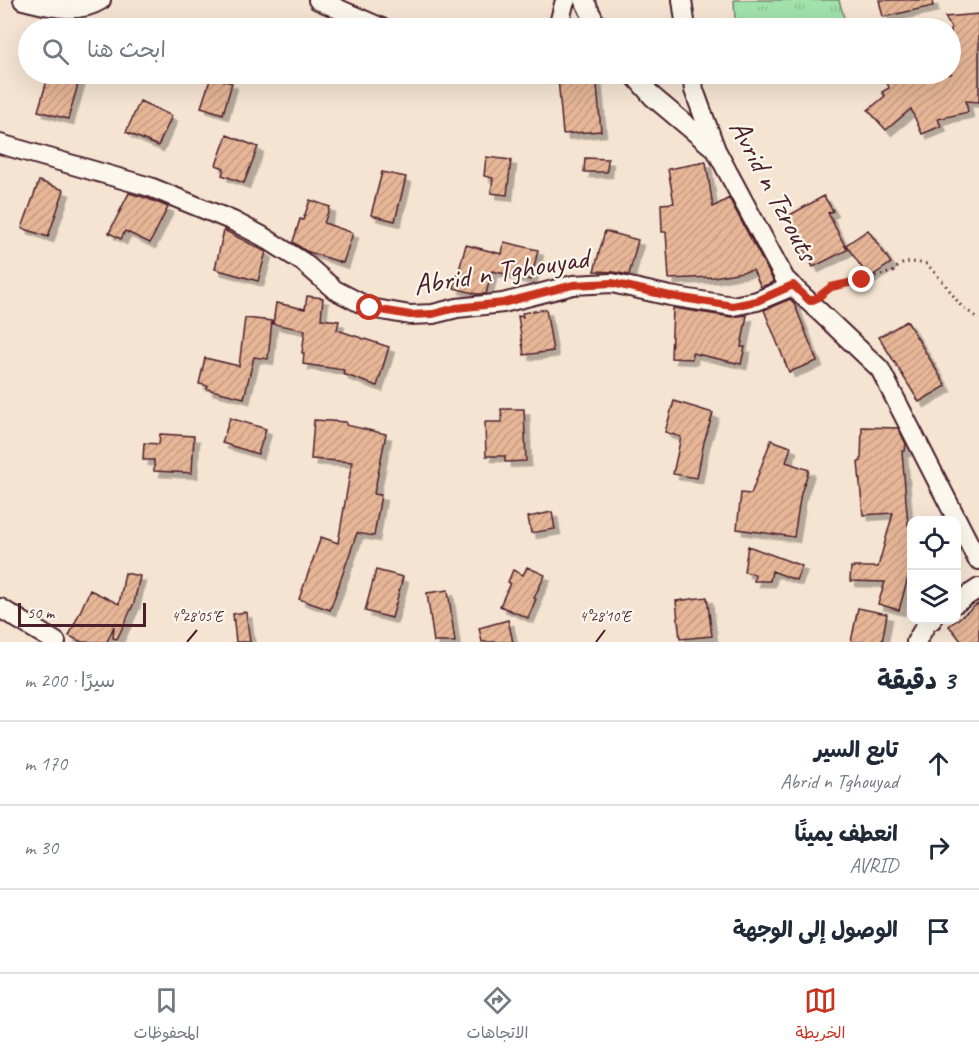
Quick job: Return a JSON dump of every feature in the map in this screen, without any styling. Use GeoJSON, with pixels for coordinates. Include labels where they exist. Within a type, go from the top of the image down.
{"type":"FeatureCollection","features":[{"type":"Feature","properties":{"kind":"street"},"geometry":{"type":"LineString","coordinates":[[23,0],[74,9],[95,4],[101,0]]}},
{"type":"Feature","properties":{"kind":"street"},"geometry":{"type":"LineString","coordinates":[[318,0],[359,18]]}},
{"type":"Feature","properties":{"kind":"street"},"geometry":{"type":"LineString","coordinates":[[560,18],[566,0]]}},
{"type":"Feature","properties":{"kind":"street"},"geometry":{"type":"LineString","coordinates":[[584,0],[593,18]]}},
{"type":"Feature","properties":{"kind":"street"},"geometry":{"type":"LineString","coordinates":[[682,0],[685,18]]}},
{"type":"Feature","properties":{"kind":"street"},"geometry":{"type":"LineString","coordinates":[[642,84],[653,97],[716,150]]}},
{"type":"Feature","properties":{"kind":"street","name":"Avrid n Tzrouts"},"geometry":{"type":"LineString","coordinates":[[693,84],[716,150],[785,279],[880,369],[979,560]]}},
{"type":"Feature","properties":{"kind":"street","name":"Abrid n Tghouyad"},"geometry":{"type":"LineString","coordinates":[[0,144],[150,187],[233,221],[303,262],[335,290],[370,308],[390,312],[410,315],[433,314],[456,308],[503,303],[573,285],[612,283],[670,296],[733,306],[757,301],[793,285]]}},
{"type":"Feature","properties":{"kind":"street"},"geometry":{"type":"LineString","coordinates":[[961,600],[979,588]]}},
{"type":"Feature","properties":{"kind":"street"},"geometry":{"type":"LineString","coordinates":[[0,608],[56,642]]}},
{"type":"Feature","properties":{"kind":"street"},"geometry":{"type":"LineString","coordinates":[[916,642],[926,624]]}},
{"type":"Feature","properties":{"kind":"path"},"geometry":{"type":"LineString","coordinates":[[810,301],[831,287],[893,272],[898,265],[909,262],[927,264],[961,306],[979,320]]}},
{"type":"Feature","properties":{"kind":"green space"},"geometry":{"type":"Polygon","coordinates":[[[734,0],[839,0],[844,18],[735,18],[734,0]]]}},
{"type":"Feature","properties":{"kind":"building"},"geometry":{"type":"Polygon","coordinates":[[[879,0],[932,0],[933,6],[883,17],[879,0]]]}},
{"type":"Feature","properties":{"kind":"building"},"geometry":{"type":"Polygon","coordinates":[[[979,14],[979,102],[966,101],[968,112],[938,119],[941,126],[922,134],[911,109],[886,130],[868,110],[885,96],[882,92],[889,88],[888,84],[961,84],[961,18],[945,17],[979,14]]]}},
{"type":"Feature","properties":{"kind":"building"},"geometry":{"type":"Polygon","coordinates":[[[46,84],[78,84],[68,119],[38,111],[46,84]]]}},
{"type":"Feature","properties":{"kind":"building"},"geometry":{"type":"Polygon","coordinates":[[[209,84],[232,84],[223,114],[201,107],[209,84]]]}},
{"type":"Feature","properties":{"kind":"building"},"geometry":{"type":"Polygon","coordinates":[[[559,84],[597,84],[601,131],[563,134],[559,84]]]}},
{"type":"Feature","properties":{"kind":"building"},"geometry":{"type":"Polygon","coordinates":[[[140,101],[172,116],[158,146],[126,132],[140,101]]]}},
{"type":"Feature","properties":{"kind":"building"},"geometry":{"type":"Polygon","coordinates":[[[227,135],[258,147],[244,183],[222,175],[224,168],[216,165],[227,135]]]}},
{"type":"Feature","properties":{"kind":"building"},"geometry":{"type":"Polygon","coordinates":[[[486,157],[511,160],[507,195],[491,193],[493,178],[484,176],[486,157]]]}},
{"type":"Feature","properties":{"kind":"building"},"geometry":{"type":"Polygon","coordinates":[[[585,158],[608,159],[607,172],[584,172],[585,158]]]}},
{"type":"Feature","properties":{"kind":"building"},"geometry":{"type":"Polygon","coordinates":[[[706,162],[713,207],[729,198],[774,282],[761,287],[753,270],[714,277],[669,279],[666,232],[662,232],[661,204],[674,203],[668,169],[706,162]]]}},
{"type":"Feature","properties":{"kind":"building"},"geometry":{"type":"Polygon","coordinates":[[[382,172],[406,177],[395,221],[371,215],[382,172]]]}},
{"type":"Feature","properties":{"kind":"building"},"geometry":{"type":"Polygon","coordinates":[[[39,181],[64,190],[48,237],[22,228],[39,181]]]}},
{"type":"Feature","properties":{"kind":"building"},"geometry":{"type":"Polygon","coordinates":[[[129,193],[168,207],[150,243],[125,231],[121,239],[109,233],[129,193]]]}},
{"type":"Feature","properties":{"kind":"building"},"geometry":{"type":"Polygon","coordinates":[[[824,196],[833,211],[828,213],[847,250],[813,267],[786,217],[824,196]]]}},
{"type":"Feature","properties":{"kind":"building"},"geometry":{"type":"Polygon","coordinates":[[[310,200],[330,207],[324,223],[353,233],[343,263],[306,251],[293,242],[300,219],[303,220],[310,200]]]}},
{"type":"Feature","properties":{"kind":"building"},"geometry":{"type":"Polygon","coordinates":[[[224,230],[266,252],[258,281],[215,269],[224,230]]]}},
{"type":"Feature","properties":{"kind":"building"},"geometry":{"type":"Polygon","coordinates":[[[868,230],[891,263],[869,278],[846,245],[868,230]]]}},
{"type":"Feature","properties":{"kind":"building"},"geometry":{"type":"Polygon","coordinates":[[[605,231],[638,240],[629,275],[594,271],[605,231]]]}},
{"type":"Feature","properties":{"kind":"building"},"geometry":{"type":"Polygon","coordinates":[[[504,242],[538,250],[531,280],[492,271],[486,294],[454,288],[466,245],[502,254],[504,242]]]}},
{"type":"Feature","properties":{"kind":"building"},"geometry":{"type":"Polygon","coordinates":[[[307,296],[323,298],[321,319],[339,321],[337,330],[389,347],[377,386],[343,374],[344,370],[303,364],[305,330],[273,324],[276,303],[305,309],[307,296]]]}},
{"type":"Feature","properties":{"kind":"building"},"geometry":{"type":"Polygon","coordinates":[[[790,299],[794,303],[817,361],[789,372],[764,310],[790,299]]]}},
{"type":"Feature","properties":{"kind":"building"},"geometry":{"type":"Polygon","coordinates":[[[673,308],[731,317],[747,315],[741,347],[745,347],[741,364],[692,353],[692,359],[671,358],[673,308]]]}},
{"type":"Feature","properties":{"kind":"building"},"geometry":{"type":"Polygon","coordinates":[[[546,309],[553,351],[524,355],[518,316],[523,317],[522,313],[546,309]]]}},
{"type":"Feature","properties":{"kind":"building"},"geometry":{"type":"Polygon","coordinates":[[[245,318],[272,321],[268,359],[254,357],[244,398],[207,389],[208,386],[199,384],[205,358],[239,366],[245,318]]]}},
{"type":"Feature","properties":{"kind":"building"},"geometry":{"type":"Polygon","coordinates":[[[907,321],[946,386],[919,402],[879,337],[907,321]]]}},
{"type":"Feature","properties":{"kind":"building"},"geometry":{"type":"Polygon","coordinates":[[[674,401],[713,413],[704,442],[697,478],[673,474],[681,437],[665,432],[674,401]]]}},
{"type":"Feature","properties":{"kind":"building"},"geometry":{"type":"Polygon","coordinates":[[[501,409],[524,409],[526,461],[505,462],[505,456],[486,456],[485,422],[502,422],[501,409]]]}},
{"type":"Feature","properties":{"kind":"building"},"geometry":{"type":"Polygon","coordinates":[[[230,418],[266,429],[258,454],[222,443],[230,418]]]}},
{"type":"Feature","properties":{"kind":"building"},"geometry":{"type":"Polygon","coordinates":[[[314,420],[346,422],[346,425],[386,434],[374,494],[381,495],[374,536],[357,533],[330,610],[299,599],[321,537],[338,543],[352,462],[311,459],[314,420]]]}},
{"type":"Feature","properties":{"kind":"building"},"geometry":{"type":"Polygon","coordinates":[[[862,427],[898,428],[906,444],[905,451],[902,451],[907,516],[907,581],[899,610],[878,604],[885,582],[850,581],[851,567],[878,567],[893,513],[863,515],[858,462],[861,461],[862,427]]]}},
{"type":"Feature","properties":{"kind":"building"},"geometry":{"type":"Polygon","coordinates":[[[160,434],[194,436],[192,473],[154,471],[154,460],[143,460],[144,443],[159,444],[160,434]]]}},
{"type":"Feature","properties":{"kind":"building"},"geometry":{"type":"Polygon","coordinates":[[[771,440],[791,447],[786,462],[809,470],[801,493],[794,537],[737,529],[741,493],[751,494],[771,440]]]}},
{"type":"Feature","properties":{"kind":"building"},"geometry":{"type":"Polygon","coordinates":[[[552,512],[555,529],[531,533],[528,517],[552,512]]]}},
{"type":"Feature","properties":{"kind":"building"},"geometry":{"type":"Polygon","coordinates":[[[748,546],[802,566],[796,580],[772,571],[770,581],[754,581],[755,574],[744,572],[748,546]]]}},
{"type":"Feature","properties":{"kind":"building"},"geometry":{"type":"Polygon","coordinates":[[[527,567],[545,575],[528,618],[500,606],[513,570],[523,575],[527,567]]]}},
{"type":"Feature","properties":{"kind":"building"},"geometry":{"type":"Polygon","coordinates":[[[376,570],[403,577],[392,618],[365,611],[376,570]]]}},
{"type":"Feature","properties":{"kind":"building"},"geometry":{"type":"Polygon","coordinates":[[[125,573],[140,576],[134,603],[117,639],[113,638],[114,626],[107,642],[82,642],[69,636],[90,590],[119,604],[125,573]]]}},
{"type":"Feature","properties":{"kind":"building"},"geometry":{"type":"Polygon","coordinates":[[[448,590],[455,642],[434,642],[427,593],[448,590]]]}},
{"type":"Feature","properties":{"kind":"building"},"geometry":{"type":"Polygon","coordinates":[[[707,597],[712,636],[680,639],[676,601],[707,597]]]}},
{"type":"Feature","properties":{"kind":"building"},"geometry":{"type":"Polygon","coordinates":[[[979,603],[979,642],[962,642],[949,626],[961,624],[961,617],[979,603]]]}},
{"type":"Feature","properties":{"kind":"building"},"geometry":{"type":"Polygon","coordinates":[[[858,608],[887,614],[882,642],[851,642],[858,608]]]}},
{"type":"Feature","properties":{"kind":"building"},"geometry":{"type":"Polygon","coordinates":[[[246,612],[250,642],[236,642],[233,614],[246,612]]]}},
{"type":"Feature","properties":{"kind":"building"},"geometry":{"type":"Polygon","coordinates":[[[508,620],[513,642],[482,642],[479,628],[508,620]]]}},
{"type":"Feature","properties":{"kind":"route"},"geometry":{"type":"LineString","coordinates":[[370,308],[410,315],[433,314],[456,308],[503,303],[573,285],[612,283],[670,296],[733,306],[757,301],[793,285],[810,301],[831,287],[862,280]]}}]}
